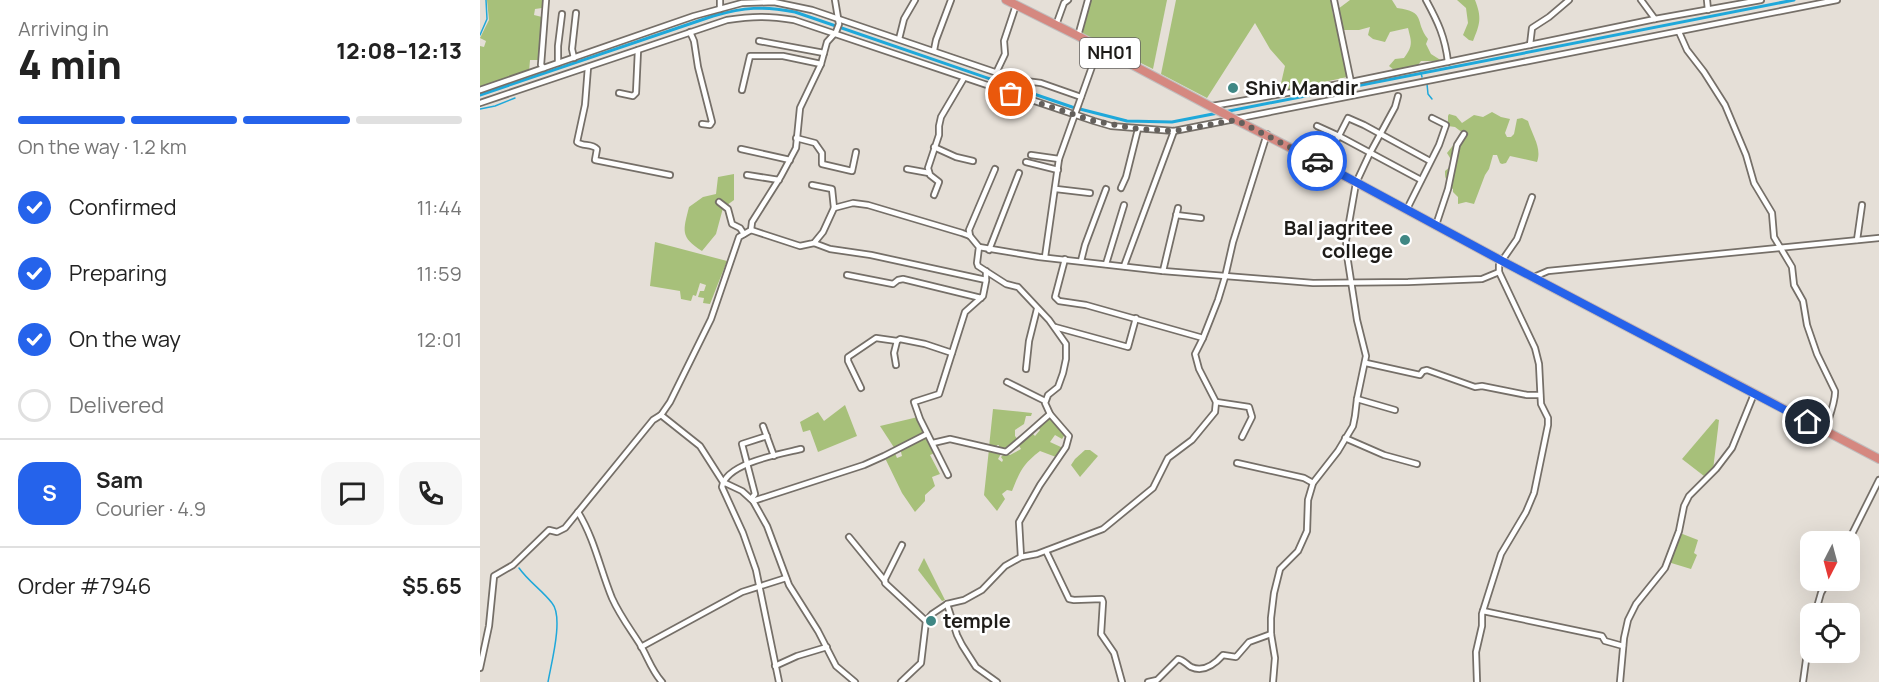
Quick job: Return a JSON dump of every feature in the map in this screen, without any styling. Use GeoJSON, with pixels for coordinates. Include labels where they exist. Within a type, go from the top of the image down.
{"type":"FeatureCollection","features":[{"type":"Feature","properties":{"kind":"highway","name":"NH01"},"geometry":{"type":"LineString","coordinates":[[1006,0],[1099,46],[1233,119],[1267,134],[1502,261],[1879,459]]}},
{"type":"Feature","properties":{"kind":"street"},"geometry":{"type":"LineString","coordinates":[[544,68],[541,65],[546,0]]}},
{"type":"Feature","properties":{"kind":"street"},"geometry":{"type":"LineString","coordinates":[[720,0],[720,9]]}},
{"type":"Feature","properties":{"kind":"street"},"geometry":{"type":"LineString","coordinates":[[751,230],[752,222],[796,148],[800,108],[821,64],[827,42],[837,27],[835,0]]}},
{"type":"Feature","properties":{"kind":"street"},"geometry":{"type":"LineString","coordinates":[[899,39],[904,20],[915,0]]}},
{"type":"Feature","properties":{"kind":"street"},"geometry":{"type":"LineString","coordinates":[[934,50],[951,0]]}},
{"type":"Feature","properties":{"kind":"street"},"geometry":{"type":"LineString","coordinates":[[1078,36],[1088,0]]}},
{"type":"Feature","properties":{"kind":"street"},"geometry":{"type":"LineString","coordinates":[[1334,0],[1352,82]]}},
{"type":"Feature","properties":{"kind":"street"},"geometry":{"type":"LineString","coordinates":[[1426,0],[1440,26],[1446,43],[1448,62]]}},
{"type":"Feature","properties":{"kind":"street"},"geometry":{"type":"LineString","coordinates":[[1530,45],[1533,28],[1569,0]]}},
{"type":"Feature","properties":{"kind":"street"},"geometry":{"type":"LineString","coordinates":[[1641,0],[1655,19]]}},
{"type":"Feature","properties":{"kind":"street"},"geometry":{"type":"LineString","coordinates":[[1707,0],[1708,10]]}},
{"type":"Feature","properties":{"kind":"street"},"geometry":{"type":"LineString","coordinates":[[1212,107],[1352,82],[1655,19],[1761,0]]}},
{"type":"Feature","properties":{"kind":"street"},"geometry":{"type":"LineString","coordinates":[[480,90],[694,16],[742,3],[774,2],[812,10],[837,27],[964,78],[1075,112],[1111,126],[1174,131],[1679,32],[1808,3],[1837,0]]}},
{"type":"Feature","properties":{"kind":"street"},"geometry":{"type":"LineString","coordinates":[[1056,25],[1064,1]]}},
{"type":"Feature","properties":{"kind":"street"},"geometry":{"type":"LineString","coordinates":[[996,73],[1005,54],[1004,41],[1016,5]]}},
{"type":"Feature","properties":{"kind":"street"},"geometry":{"type":"LineString","coordinates":[[574,58],[572,49],[576,13]]}},
{"type":"Feature","properties":{"kind":"street"},"geometry":{"type":"LineString","coordinates":[[558,63],[562,14]]}},
{"type":"Feature","properties":{"kind":"street"},"geometry":{"type":"LineString","coordinates":[[480,103],[727,20],[752,16],[769,16],[899,39],[1018,80],[1041,83],[1081,96]]}},
{"type":"Feature","properties":{"kind":"street"},"geometry":{"type":"LineString","coordinates":[[690,32],[712,122],[710,125],[702,124]]}},
{"type":"Feature","properties":{"kind":"street"},"geometry":{"type":"LineString","coordinates":[[1679,32],[1687,50],[1725,105],[1746,155],[1754,183],[1772,213],[1774,237],[1792,267],[1794,285],[1803,301],[1807,326],[1835,392],[1826,431]]}},
{"type":"Feature","properties":{"kind":"street"},"geometry":{"type":"LineString","coordinates":[[759,41],[824,53]]}},
{"type":"Feature","properties":{"kind":"street"},"geometry":{"type":"LineString","coordinates":[[1045,257],[1059,159],[1099,46]]}},
{"type":"Feature","properties":{"kind":"street"},"geometry":{"type":"LineString","coordinates":[[619,93],[633,96],[636,93],[638,50]]}},
{"type":"Feature","properties":{"kind":"street"},"geometry":{"type":"LineString","coordinates":[[742,90],[750,56],[783,56],[821,64]]}},
{"type":"Feature","properties":{"kind":"street"},"geometry":{"type":"LineString","coordinates":[[588,67],[585,105],[577,142],[594,146],[597,149],[595,160],[670,175]]}},
{"type":"Feature","properties":{"kind":"street"},"geometry":{"type":"LineString","coordinates":[[929,173],[928,168],[939,135],[941,117],[964,78]]}},
{"type":"Feature","properties":{"kind":"street"},"geometry":{"type":"LineString","coordinates":[[1273,682],[1275,658],[1271,634],[1272,606],[1280,568],[1298,551],[1303,540],[1308,522],[1308,501],[1313,483],[1353,426],[1366,356],[1357,320],[1346,240],[1356,183],[1395,107],[1398,96]]}},
{"type":"Feature","properties":{"kind":"street"},"geometry":{"type":"LineString","coordinates":[[1324,165],[1348,118],[1364,124],[1430,161]]}},
{"type":"Feature","properties":{"kind":"street"},"geometry":{"type":"LineString","coordinates":[[1407,209],[1439,145],[1446,125],[1432,118]]}},
{"type":"Feature","properties":{"kind":"street"},"geometry":{"type":"LineString","coordinates":[[1317,126],[1421,180]]}},
{"type":"Feature","properties":{"kind":"street"},"geometry":{"type":"LineString","coordinates":[[1121,189],[1138,129]]}},
{"type":"Feature","properties":{"kind":"street"},"geometry":{"type":"LineString","coordinates":[[1124,266],[1174,131]]}},
{"type":"Feature","properties":{"kind":"street"},"geometry":{"type":"LineString","coordinates":[[901,682],[921,663],[926,621],[932,614],[947,604],[964,600],[982,590],[1005,566],[1021,557],[1046,551],[1103,529],[1153,488],[1168,458],[1185,446],[1215,412],[1216,402],[1195,354],[1225,277],[1233,242],[1267,134]]}},
{"type":"Feature","properties":{"kind":"street"},"geometry":{"type":"LineString","coordinates":[[1436,225],[1448,189],[1457,145],[1464,134]]}},
{"type":"Feature","properties":{"kind":"street"},"geometry":{"type":"LineString","coordinates":[[796,138],[815,143],[822,153],[822,164],[834,167],[852,171],[856,152]]}},
{"type":"Feature","properties":{"kind":"street"},"geometry":{"type":"LineString","coordinates":[[934,147],[956,157],[973,161]]}},
{"type":"Feature","properties":{"kind":"street"},"geometry":{"type":"LineString","coordinates":[[741,149],[790,160]]}},
{"type":"Feature","properties":{"kind":"street"},"geometry":{"type":"LineString","coordinates":[[1031,154],[1059,159]]}},
{"type":"Feature","properties":{"kind":"street"},"geometry":{"type":"LineString","coordinates":[[1026,162],[1058,170]]}},
{"type":"Feature","properties":{"kind":"street"},"geometry":{"type":"LineString","coordinates":[[907,169],[929,173],[939,182],[934,195]]}},
{"type":"Feature","properties":{"kind":"street"},"geometry":{"type":"LineString","coordinates":[[995,169],[969,230],[970,236],[979,247],[989,250],[1163,271],[1313,283],[1353,284],[1482,279],[1499,272]]}},
{"type":"Feature","properties":{"kind":"street"},"geometry":{"type":"LineString","coordinates":[[989,250],[1019,173]]}},
{"type":"Feature","properties":{"kind":"street"},"geometry":{"type":"LineString","coordinates":[[747,175],[779,180]]}},
{"type":"Feature","properties":{"kind":"street"},"geometry":{"type":"LineString","coordinates":[[812,185],[832,189],[834,208],[823,232],[814,243]]}},
{"type":"Feature","properties":{"kind":"street"},"geometry":{"type":"LineString","coordinates":[[1056,189],[1090,193]]}},
{"type":"Feature","properties":{"kind":"street"},"geometry":{"type":"LineString","coordinates":[[1081,261],[1084,245],[1106,189]]}},
{"type":"Feature","properties":{"kind":"street"},"geometry":{"type":"LineString","coordinates":[[1477,682],[1476,652],[1483,611],[1501,554],[1526,512],[1534,493],[1548,425],[1548,418],[1541,404],[1539,364],[1535,348],[1499,272],[1499,265],[1517,239],[1532,197]]}},
{"type":"Feature","properties":{"kind":"street"},"geometry":{"type":"LineString","coordinates":[[719,202],[728,208],[732,224],[740,228],[744,234]]}},
{"type":"Feature","properties":{"kind":"street"},"geometry":{"type":"LineString","coordinates":[[834,208],[853,203],[868,205],[970,236]]}},
{"type":"Feature","properties":{"kind":"street"},"geometry":{"type":"LineString","coordinates":[[1106,264],[1124,205]]}},
{"type":"Feature","properties":{"kind":"street"},"geometry":{"type":"LineString","coordinates":[[1857,240],[1862,205]]}},
{"type":"Feature","properties":{"kind":"street"},"geometry":{"type":"LineString","coordinates":[[1163,271],[1178,208]]}},
{"type":"Feature","properties":{"kind":"street"},"geometry":{"type":"LineString","coordinates":[[1176,214],[1201,218]]}},
{"type":"Feature","properties":{"kind":"street"},"geometry":{"type":"LineString","coordinates":[[480,668],[489,626],[494,576],[513,565],[549,530],[557,532],[565,528],[653,420],[661,415],[670,402],[711,319],[739,237],[751,230],[800,246],[814,243],[830,249],[871,255],[986,280]]}},
{"type":"Feature","properties":{"kind":"street"},"geometry":{"type":"LineString","coordinates":[[1534,277],[1548,270],[1879,238]]}},
{"type":"Feature","properties":{"kind":"street"},"geometry":{"type":"LineString","coordinates":[[979,247],[977,264],[1006,284],[1017,287],[1055,327],[1066,344],[1066,359],[1058,387],[1048,395],[1045,401]]}},
{"type":"Feature","properties":{"kind":"street"},"geometry":{"type":"LineString","coordinates":[[1065,259],[1055,297],[1059,301],[1086,305],[1203,338]]}},
{"type":"Feature","properties":{"kind":"street"},"geometry":{"type":"LineString","coordinates":[[948,475],[914,402],[939,394],[965,312],[981,298],[986,271]]}},
{"type":"Feature","properties":{"kind":"street"},"geometry":{"type":"LineString","coordinates":[[847,275],[893,284],[903,279],[981,298]]}},
{"type":"Feature","properties":{"kind":"street"},"geometry":{"type":"LineString","coordinates":[[1026,369],[1029,341],[1037,309]]}},
{"type":"Feature","properties":{"kind":"street"},"geometry":{"type":"LineString","coordinates":[[1055,327],[1128,346],[1136,318]]}},
{"type":"Feature","properties":{"kind":"street"},"geometry":{"type":"LineString","coordinates":[[861,388],[848,357],[876,338],[917,342],[952,353]]}},
{"type":"Feature","properties":{"kind":"street"},"geometry":{"type":"LineString","coordinates":[[896,365],[894,353],[897,341]]}},
{"type":"Feature","properties":{"kind":"street"},"geometry":{"type":"LineString","coordinates":[[1366,363],[1420,375],[1423,370],[1427,370],[1475,387],[1482,386],[1527,395],[1540,395]]}},
{"type":"Feature","properties":{"kind":"street"},"geometry":{"type":"LineString","coordinates":[[1007,382],[1045,401],[1050,414],[1069,436],[1066,447],[1040,485],[1019,522],[1021,557]]}},
{"type":"Feature","properties":{"kind":"street"},"geometry":{"type":"LineString","coordinates":[[1620,682],[1625,627],[1636,604],[1665,568],[1689,496],[1725,459],[1745,420],[1754,394]]}},
{"type":"Feature","properties":{"kind":"street"},"geometry":{"type":"LineString","coordinates":[[1357,399],[1395,410]]}},
{"type":"Feature","properties":{"kind":"street"},"geometry":{"type":"LineString","coordinates":[[1216,402],[1249,407],[1252,417],[1242,437]]}},
{"type":"Feature","properties":{"kind":"street"},"geometry":{"type":"LineString","coordinates":[[933,443],[950,439],[1006,452],[1050,414]]}},
{"type":"Feature","properties":{"kind":"street"},"geometry":{"type":"LineString","coordinates":[[661,415],[700,446],[723,482],[742,491],[752,500],[767,526],[786,578],[836,666],[855,682]]}},
{"type":"Feature","properties":{"kind":"street"},"geometry":{"type":"LineString","coordinates":[[763,426],[774,456]]}},
{"type":"Feature","properties":{"kind":"street"},"geometry":{"type":"LineString","coordinates":[[752,500],[864,465],[927,434]]}},
{"type":"Feature","properties":{"kind":"street"},"geometry":{"type":"LineString","coordinates":[[752,500],[755,494],[742,444],[767,436]]}},
{"type":"Feature","properties":{"kind":"street"},"geometry":{"type":"LineString","coordinates":[[1345,438],[1384,455],[1417,464]]}},
{"type":"Feature","properties":{"kind":"street"},"geometry":{"type":"LineString","coordinates":[[779,682],[760,585],[743,533],[722,487],[723,482],[748,463],[801,449]]}},
{"type":"Feature","properties":{"kind":"street"},"geometry":{"type":"LineString","coordinates":[[1237,463],[1304,478],[1313,483]]}},
{"type":"Feature","properties":{"kind":"street"},"geometry":{"type":"LineString","coordinates":[[1854,531],[1879,480]]}},
{"type":"Feature","properties":{"kind":"street"},"geometry":{"type":"LineString","coordinates":[[578,512],[592,537],[611,596],[624,622],[662,682]]}},
{"type":"Feature","properties":{"kind":"street"},"geometry":{"type":"LineString","coordinates":[[849,537],[885,582],[926,621]]}},
{"type":"Feature","properties":{"kind":"street"},"geometry":{"type":"LineString","coordinates":[[885,582],[902,545]]}},
{"type":"Feature","properties":{"kind":"street"},"geometry":{"type":"LineString","coordinates":[[1046,551],[1069,599],[1102,599],[1101,634],[1114,653],[1122,682]]}},
{"type":"Feature","properties":{"kind":"street"},"geometry":{"type":"LineString","coordinates":[[641,647],[700,616],[730,597],[786,578]]}},
{"type":"Feature","properties":{"kind":"street"},"geometry":{"type":"LineString","coordinates":[[947,604],[957,635],[976,667],[997,682]]}},
{"type":"Feature","properties":{"kind":"street"},"geometry":{"type":"LineString","coordinates":[[1483,611],[1602,636],[1605,641],[1623,646]]}},
{"type":"Feature","properties":{"kind":"street"},"geometry":{"type":"LineString","coordinates":[[1148,682],[1157,680],[1178,659],[1191,667],[1203,669],[1216,663],[1223,655],[1236,657],[1249,642],[1271,634]]}},
{"type":"Feature","properties":{"kind":"street"},"geometry":{"type":"LineString","coordinates":[[775,666],[797,656],[827,647]]}},
{"type":"Feature","properties":{"kind":"street"},"geometry":{"type":"LineString","coordinates":[[1803,682],[1806,663]]}},
{"type":"Feature","properties":{"kind":"green space"},"geometry":{"type":"Polygon","coordinates":[[[487,0],[544,0],[542,8],[535,9],[534,15],[542,17],[540,60],[530,60],[529,72],[480,88],[480,46],[484,47],[486,41],[480,38],[489,20],[487,0]]]}},
{"type":"Feature","properties":{"kind":"green space"},"geometry":{"type":"Polygon","coordinates":[[[1090,0],[1167,0],[1153,69],[1080,33],[1090,0]]]}},
{"type":"Feature","properties":{"kind":"green space"},"geometry":{"type":"Polygon","coordinates":[[[1176,0],[1331,0],[1347,77],[1279,92],[1285,66],[1270,49],[1255,23],[1207,98],[1161,74],[1176,0]]]}},
{"type":"Feature","properties":{"kind":"green space"},"geometry":{"type":"Polygon","coordinates":[[[1350,0],[1392,0],[1397,8],[1413,12],[1419,18],[1428,39],[1426,44],[1431,54],[1442,61],[1421,61],[1418,65],[1394,70],[1389,66],[1395,59],[1404,58],[1410,46],[1408,28],[1390,32],[1385,42],[1368,35],[1370,27],[1359,30],[1342,30],[1338,9],[1350,0]]]}},
{"type":"Feature","properties":{"kind":"green space"},"geometry":{"type":"Polygon","coordinates":[[[1457,0],[1475,0],[1479,21],[1473,41],[1463,35],[1468,23],[1466,8],[1457,0]]]}},
{"type":"Feature","properties":{"kind":"green space"},"geometry":{"type":"Polygon","coordinates":[[[1492,112],[1510,119],[1505,133],[1507,137],[1514,134],[1517,119],[1522,118],[1528,121],[1538,147],[1537,162],[1510,156],[1506,163],[1502,164],[1497,155],[1493,155],[1474,204],[1466,202],[1458,204],[1458,197],[1448,186],[1445,171],[1451,166],[1452,161],[1447,153],[1463,133],[1455,127],[1448,126],[1448,116],[1449,114],[1456,116],[1462,123],[1474,115],[1483,117],[1492,112]]]}},
{"type":"Feature","properties":{"kind":"green space"},"geometry":{"type":"Polygon","coordinates":[[[734,174],[734,200],[723,208],[716,234],[702,251],[690,242],[685,233],[689,207],[703,197],[716,194],[718,177],[734,174]]]}},
{"type":"Feature","properties":{"kind":"green space"},"geometry":{"type":"Polygon","coordinates":[[[655,242],[727,261],[710,304],[703,303],[704,298],[698,297],[706,285],[700,283],[696,296],[693,295],[691,301],[681,299],[680,291],[650,286],[655,242]]]}},
{"type":"Feature","properties":{"kind":"green space"},"geometry":{"type":"Polygon","coordinates":[[[845,405],[857,436],[818,452],[810,430],[803,432],[800,422],[818,412],[824,421],[845,405]]]}},
{"type":"Feature","properties":{"kind":"green space"},"geometry":{"type":"Polygon","coordinates":[[[993,409],[1032,413],[1031,416],[1026,416],[1024,424],[1015,430],[1015,436],[1019,441],[1004,451],[998,450],[999,445],[996,449],[989,447],[993,409]]]}},
{"type":"Feature","properties":{"kind":"green space"},"geometry":{"type":"Polygon","coordinates":[[[1051,416],[1066,433],[1062,439],[1055,435],[1050,442],[1063,448],[1056,457],[1040,451],[1030,460],[1020,473],[1012,491],[1007,490],[1002,494],[1005,499],[997,511],[984,495],[989,449],[1002,452],[998,459],[1002,462],[1001,457],[1005,453],[1010,455],[1021,449],[1018,444],[1031,432],[1035,436],[1040,430],[1037,426],[1051,416]]]}},
{"type":"Feature","properties":{"kind":"green space"},"geometry":{"type":"Polygon","coordinates":[[[918,417],[927,433],[895,449],[880,426],[918,417]]]}},
{"type":"Feature","properties":{"kind":"green space"},"geometry":{"type":"Polygon","coordinates":[[[1716,419],[1719,420],[1713,470],[1704,476],[1682,459],[1716,419]]]}},
{"type":"Feature","properties":{"kind":"green space"},"geometry":{"type":"Polygon","coordinates":[[[927,434],[937,452],[930,455],[940,474],[932,477],[935,486],[925,495],[925,501],[915,512],[902,493],[885,458],[894,451],[897,458],[902,456],[900,448],[927,434]]]}},
{"type":"Feature","properties":{"kind":"green space"},"geometry":{"type":"Polygon","coordinates":[[[1085,450],[1090,450],[1098,456],[1080,477],[1071,465],[1085,450]]]}},
{"type":"Feature","properties":{"kind":"green space"},"geometry":{"type":"Polygon","coordinates":[[[1680,533],[1698,540],[1694,553],[1697,555],[1691,569],[1668,562],[1680,533]]]}},
{"type":"Feature","properties":{"kind":"green space"},"geometry":{"type":"Polygon","coordinates":[[[924,558],[945,600],[942,601],[918,570],[924,558]]]}},
{"type":"Feature","properties":{"kind":"waterway"},"geometry":{"type":"LineString","coordinates":[[480,35],[487,19],[486,0]]}},
{"type":"Feature","properties":{"kind":"waterway"},"geometry":{"type":"LineString","coordinates":[[1224,112],[1794,0]]}},
{"type":"Feature","properties":{"kind":"waterway"},"geometry":{"type":"LineString","coordinates":[[480,95],[713,16],[744,9],[763,8],[795,12],[1072,107],[1127,121],[1172,122],[1218,113]]}},
{"type":"Feature","properties":{"kind":"waterway"},"geometry":{"type":"LineString","coordinates":[[1421,73],[1422,77]]}},
{"type":"Feature","properties":{"kind":"waterway"},"geometry":{"type":"LineString","coordinates":[[1427,84],[1428,94],[1432,99]]}},
{"type":"Feature","properties":{"kind":"waterway"},"geometry":{"type":"LineString","coordinates":[[480,109],[515,98]]}},
{"type":"Feature","properties":{"kind":"waterway"},"geometry":{"type":"LineString","coordinates":[[519,568],[548,598],[555,610],[556,641],[548,682]]}},
{"type":"Feature","properties":{"kind":"way so far"},"geometry":{"type":"LineString","coordinates":[[1011,94],[1111,126],[1174,131],[1236,120],[1317,161]]}},
{"type":"Feature","properties":{"kind":"place","name":"Shiv Mandir"},"geometry":{"type":"Point","coordinates":[1233,88]}},
{"type":"Feature","properties":{"kind":"place","name":"Bal jagritee college"},"geometry":{"type":"Point","coordinates":[1405,240]}},
{"type":"Feature","properties":{"kind":"place","name":"temple"},"geometry":{"type":"Point","coordinates":[931,621]}},
{"type":"Feature","properties":{"kind":"route"},"geometry":{"type":"LineString","coordinates":[[1317,161],[1808,422]]}}]}
